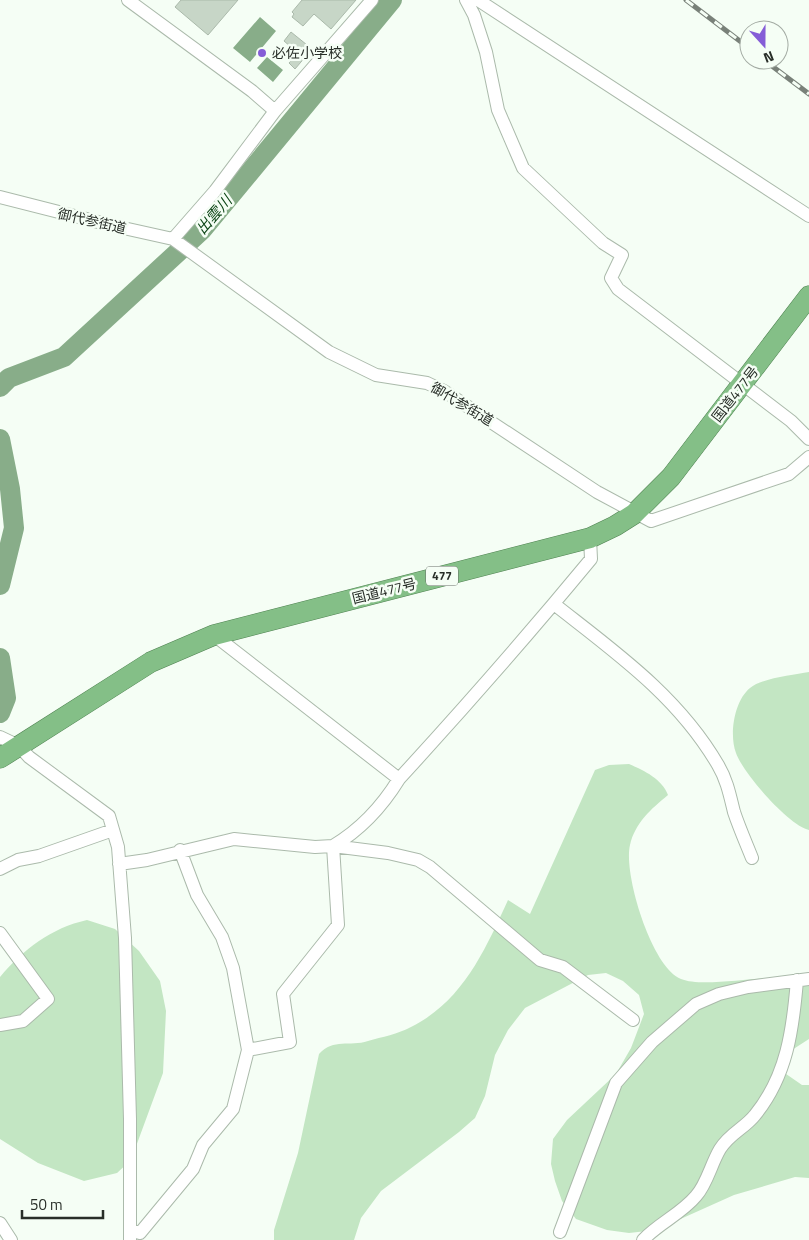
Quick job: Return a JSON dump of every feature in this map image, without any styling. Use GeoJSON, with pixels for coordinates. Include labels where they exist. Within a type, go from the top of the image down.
{"type":"FeatureCollection","features":[{"type":"Feature","properties":{"kind":"highway","name":"国道477号"},"geometry":{"type":"LineString","coordinates":[[5,745],[151,662],[214,635],[590,538],[615,526],[634,514],[671,476],[809,296]]}},
{"type":"Feature","properties":{"kind":"street"},"geometry":{"type":"LineString","coordinates":[[128,0],[244,85],[275,111]]}},
{"type":"Feature","properties":{"kind":"street"},"geometry":{"type":"LineString","coordinates":[[176,241],[275,111],[372,0]]}},
{"type":"Feature","properties":{"kind":"street"},"geometry":{"type":"LineString","coordinates":[[466,0],[474,14],[486,52],[498,110],[523,168],[603,243],[622,255],[611,278],[618,289],[791,421],[809,439]]}},
{"type":"Feature","properties":{"kind":"street"},"geometry":{"type":"LineString","coordinates":[[478,0],[809,216]]}},
{"type":"Feature","properties":{"kind":"street","name":"御代参街道"},"geometry":{"type":"LineString","coordinates":[[0,196],[176,241],[329,352],[376,375],[427,383],[444,390],[597,492],[634,514],[651,521],[789,474],[809,457]]}},
{"type":"Feature","properties":{"kind":"street"},"geometry":{"type":"LineString","coordinates":[[333,846],[352,835],[391,792],[399,779],[493,677],[554,604],[591,559],[590,538]]}},
{"type":"Feature","properties":{"kind":"street"},"geometry":{"type":"LineString","coordinates":[[554,604],[654,683],[696,732],[718,766],[728,787],[735,813],[752,858]]}},
{"type":"Feature","properties":{"kind":"street"},"geometry":{"type":"LineString","coordinates":[[214,635],[399,779]]}},
{"type":"Feature","properties":{"kind":"street"},"geometry":{"type":"LineString","coordinates":[[5,745],[29,757],[109,816],[118,847],[125,938],[131,1235],[140,1233],[192,1169],[203,1145],[232,1109],[248,1050],[232,968],[222,937],[197,895],[180,850]]}},
{"type":"Feature","properties":{"kind":"street"},"geometry":{"type":"LineString","coordinates":[[0,869],[18,860],[39,856],[113,830]]}},
{"type":"Feature","properties":{"kind":"street"},"geometry":{"type":"LineString","coordinates":[[119,864],[147,860],[180,850],[234,839],[315,847],[333,846],[388,853],[418,860],[430,867],[540,960],[564,967],[633,1020]]}},
{"type":"Feature","properties":{"kind":"street"},"geometry":{"type":"LineString","coordinates":[[248,1050],[290,1042],[283,994],[338,925],[333,846]]}},
{"type":"Feature","properties":{"kind":"street"},"geometry":{"type":"LineString","coordinates":[[0,932],[48,999],[23,1021],[0,1025]]}},
{"type":"Feature","properties":{"kind":"street"},"geometry":{"type":"LineString","coordinates":[[560,1232],[616,1084],[652,1042],[696,1004],[719,994],[803,980],[781,1071],[769,1098],[753,1118],[736,1130],[720,1149],[697,1196],[643,1240]]}},
{"type":"Feature","properties":{"kind":"street"},"geometry":{"type":"LineString","coordinates":[[0,1223],[11,1240]]}},
{"type":"Feature","properties":{"kind":"shaded area"},"geometry":{"type":"Polygon","coordinates":[[[260,17],[276,31],[250,62],[233,48],[260,17]]]}},
{"type":"Feature","properties":{"kind":"shaded area"},"geometry":{"type":"Polygon","coordinates":[[[267,57],[283,70],[273,82],[257,68],[267,57]]]}},
{"type":"Feature","properties":{"kind":"shaded area"},"geometry":{"type":"Polygon","coordinates":[[[809,672],[809,830],[790,819],[779,809],[747,773],[736,753],[733,728],[740,701],[750,688],[770,679],[809,672]]]}},
{"type":"Feature","properties":{"kind":"shaded area"},"geometry":{"type":"Polygon","coordinates":[[[629,764],[657,780],[662,784],[668,795],[640,823],[632,837],[629,859],[635,897],[642,919],[660,958],[670,971],[681,979],[700,982],[761,978],[809,979],[809,1039],[781,1057],[776,1067],[802,1085],[809,1085],[809,1178],[795,1177],[734,1195],[656,1230],[629,1233],[607,1230],[576,1219],[562,1201],[555,1181],[551,1164],[553,1139],[567,1120],[616,1074],[631,1048],[644,1014],[639,995],[623,981],[606,973],[588,975],[525,1008],[508,1030],[495,1055],[485,1096],[475,1118],[381,1191],[361,1218],[354,1240],[274,1240],[274,1230],[298,1153],[319,1054],[336,1044],[361,1043],[401,1032],[429,1016],[445,1003],[458,989],[481,955],[508,900],[530,914],[595,770],[609,765],[629,764]]]}},
{"type":"Feature","properties":{"kind":"shaded area"},"geometry":{"type":"Polygon","coordinates":[[[87,920],[115,929],[139,951],[160,981],[166,1011],[163,1073],[131,1160],[117,1173],[84,1181],[38,1163],[0,1139],[0,977],[19,957],[39,941],[62,928],[87,920]]]}},
{"type":"Feature","properties":{"kind":"building"},"geometry":{"type":"Polygon","coordinates":[[[181,0],[238,0],[208,35],[175,7],[181,0]]]}},
{"type":"Feature","properties":{"kind":"building"},"geometry":{"type":"Polygon","coordinates":[[[302,0],[356,0],[331,29],[314,14],[303,26],[292,17],[294,14],[292,12],[302,0]]]}},
{"type":"Feature","properties":{"kind":"building"},"geometry":{"type":"Polygon","coordinates":[[[291,32],[312,49],[295,69],[289,63],[298,53],[284,41],[291,32]]]}},
{"type":"Feature","properties":{"kind":"waterway","name":"出雲川"},"geometry":{"type":"LineString","coordinates":[[0,387],[9,378],[64,357],[202,230],[392,0]]}},
{"type":"Feature","properties":{"kind":"waterway","name":"出雲川"},"geometry":{"type":"LineString","coordinates":[[0,439],[10,489],[14,528],[0,585]]}},
{"type":"Feature","properties":{"kind":"waterway","name":"出雲川"},"geometry":{"type":"LineString","coordinates":[[0,658],[6,698],[0,713]]}},
{"type":"Feature","properties":{"kind":"railway"},"geometry":{"type":"LineString","coordinates":[[686,0],[739,40]]}},
{"type":"Feature","properties":{"kind":"railway"},"geometry":{"type":"LineString","coordinates":[[777,70],[809,94]]}},
{"type":"Feature","properties":{"kind":"place","name":"必佐小学校"},"geometry":{"type":"Point","coordinates":[262,53]}}]}
